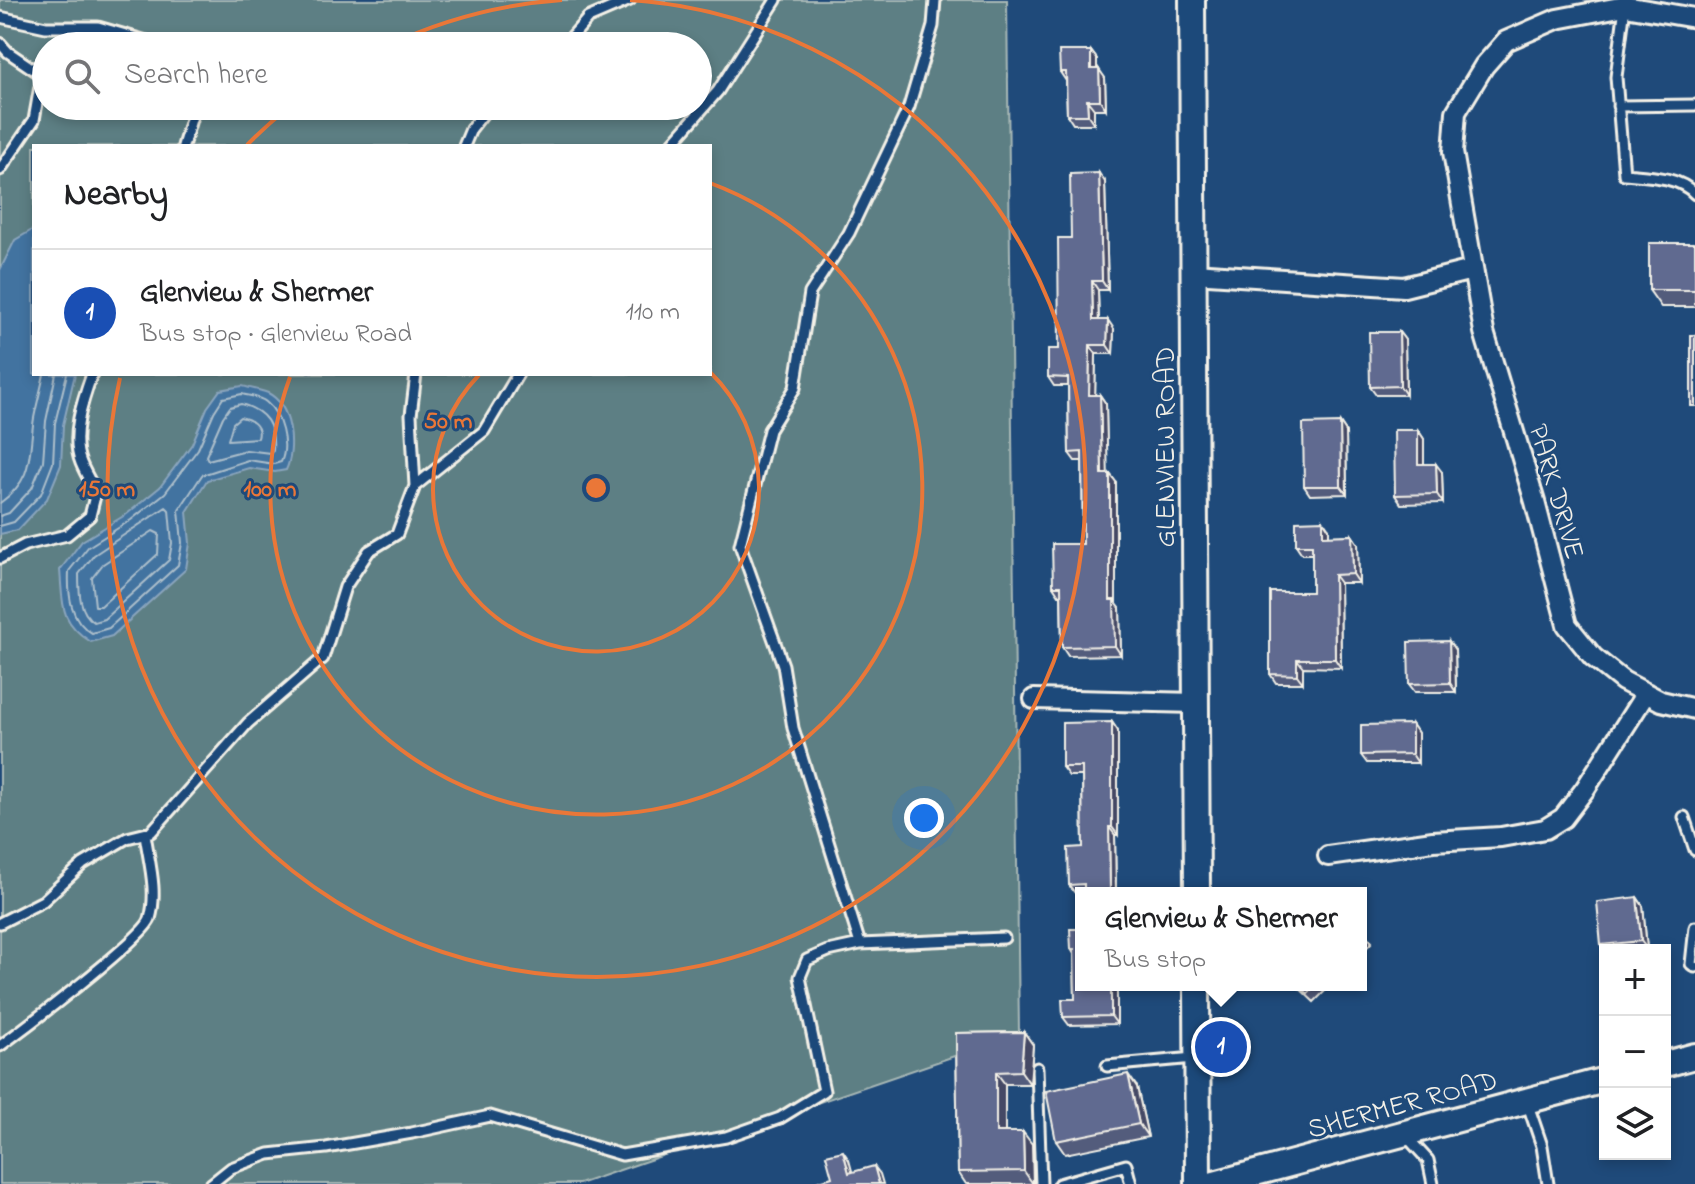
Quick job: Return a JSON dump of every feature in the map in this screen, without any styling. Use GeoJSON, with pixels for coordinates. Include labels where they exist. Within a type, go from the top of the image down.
{"type":"FeatureCollection","features":[{"type":"Feature","properties":{"kind":"main road","name":"GLENVIEW ROAD"},"geometry":{"type":"LineString","coordinates":[[1192,0],[1197,887]]}},
{"type":"Feature","properties":{"kind":"main road"},"geometry":{"type":"LineString","coordinates":[[1197,991],[1198,1184]]}},
{"type":"Feature","properties":{"kind":"main road"},"geometry":{"type":"LineString","coordinates":[[1671,1062],[1695,1056]]}},
{"type":"Feature","properties":{"kind":"main road","name":"SHERMER ROAD"},"geometry":{"type":"LineString","coordinates":[[1214,1184],[1599,1082]]}},
{"type":"Feature","properties":{"kind":"street","name":"PARK DRIVE"},"geometry":{"type":"LineString","coordinates":[[1695,18],[1625,6],[1557,19],[1506,41],[1484,66],[1456,112],[1453,152],[1484,332],[1535,502],[1567,625],[1593,657],[1623,681],[1661,701],[1695,709]]}},
{"type":"Feature","properties":{"kind":"street"},"geometry":{"type":"LineString","coordinates":[[1193,273],[1404,287],[1472,270]]}},
{"type":"Feature","properties":{"kind":"street"},"geometry":{"type":"LineString","coordinates":[[1328,856],[1433,841],[1501,837],[1545,829],[1563,818],[1585,789],[1646,693]]}},
{"type":"Feature","properties":{"kind":"street"},"geometry":{"type":"LineString","coordinates":[[1034,699],[1196,703]]}},
{"type":"Feature","properties":{"kind":"lane"},"geometry":{"type":"LineString","coordinates":[[576,32],[588,18],[630,0]]}},
{"type":"Feature","properties":{"kind":"lane"},"geometry":{"type":"LineString","coordinates":[[712,98],[776,0]]}},
{"type":"Feature","properties":{"kind":"lane"},"geometry":{"type":"LineString","coordinates":[[860,944],[793,728],[783,665],[740,545],[769,430],[795,388],[810,293],[849,233],[909,107],[933,26],[935,0]]}},
{"type":"Feature","properties":{"kind":"lane"},"geometry":{"type":"LineString","coordinates":[[1625,6],[1616,77],[1624,174],[1658,177],[1693,190]]}},
{"type":"Feature","properties":{"kind":"lane"},"geometry":{"type":"LineString","coordinates":[[0,17],[46,27],[98,27],[115,32]]}},
{"type":"Feature","properties":{"kind":"lane"},"geometry":{"type":"LineString","coordinates":[[0,43],[32,68]]}},
{"type":"Feature","properties":{"kind":"lane"},"geometry":{"type":"LineString","coordinates":[[1618,106],[1695,105]]}},
{"type":"Feature","properties":{"kind":"lane"},"geometry":{"type":"LineString","coordinates":[[0,170],[34,120]]}},
{"type":"Feature","properties":{"kind":"lane"},"geometry":{"type":"LineString","coordinates":[[184,144],[191,120]]}},
{"type":"Feature","properties":{"kind":"lane"},"geometry":{"type":"LineString","coordinates":[[465,144],[478,120]]}},
{"type":"Feature","properties":{"kind":"lane"},"geometry":{"type":"LineString","coordinates":[[672,144],[693,120]]}},
{"type":"Feature","properties":{"kind":"lane"},"geometry":{"type":"LineString","coordinates":[[0,558],[25,545],[67,535],[90,516],[96,492],[79,461],[77,443],[84,394],[91,376]]}},
{"type":"Feature","properties":{"kind":"lane"},"geometry":{"type":"LineString","coordinates":[[0,923],[43,901],[83,864],[127,838],[151,832],[248,723],[323,658],[345,587],[369,551],[397,534],[415,486],[411,415],[416,376]]}},
{"type":"Feature","properties":{"kind":"lane"},"geometry":{"type":"LineString","coordinates":[[415,486],[484,431],[517,376]]}},
{"type":"Feature","properties":{"kind":"lane"},"geometry":{"type":"LineString","coordinates":[[1684,817],[1695,850]]}},
{"type":"Feature","properties":{"kind":"lane"},"geometry":{"type":"LineString","coordinates":[[0,1046],[57,1003],[148,924],[155,899],[145,834]]}},
{"type":"Feature","properties":{"kind":"lane"},"geometry":{"type":"LineString","coordinates":[[1695,927],[1691,964],[1695,967]]}},
{"type":"Feature","properties":{"kind":"lane"},"geometry":{"type":"LineString","coordinates":[[211,1184],[231,1168],[269,1154],[326,1148],[490,1116],[622,1155],[726,1137],[780,1118],[824,1091],[800,977],[807,960],[828,951],[860,944],[1004,938]]}},
{"type":"Feature","properties":{"kind":"lane"},"geometry":{"type":"LineString","coordinates":[[1107,1066],[1198,1057]]}},
{"type":"Feature","properties":{"kind":"lane"},"geometry":{"type":"LineString","coordinates":[[1037,1068],[1041,1184]]}},
{"type":"Feature","properties":{"kind":"lane"},"geometry":{"type":"LineString","coordinates":[[1526,1101],[1542,1146],[1548,1184]]}},
{"type":"Feature","properties":{"kind":"lane"},"geometry":{"type":"LineString","coordinates":[[1403,1134],[1428,1160],[1433,1184]]}},
{"type":"Feature","properties":{"kind":"lane"},"geometry":{"type":"LineString","coordinates":[[1059,1184],[1084,1181],[1126,1165],[1131,1184]]}},
{"type":"Feature","properties":{"kind":"green space"},"geometry":{"type":"Polygon","coordinates":[[[0,0],[1007,0],[1019,1034],[579,1184],[0,1184],[0,0]]]}},
{"type":"Feature","properties":{"kind":"water"},"geometry":{"type":"Polygon","coordinates":[[[32,230],[32,376],[75,376],[63,425],[61,465],[47,499],[18,530],[0,534],[0,270],[15,240],[32,230]]]}},
{"type":"Feature","properties":{"kind":"water"},"geometry":{"type":"Polygon","coordinates":[[[242,386],[268,393],[282,407],[291,440],[286,470],[275,472],[249,468],[207,480],[187,512],[190,543],[186,569],[112,636],[91,642],[68,619],[60,570],[82,541],[127,514],[160,487],[192,444],[207,408],[220,390],[242,386]]]}},
{"type":"Feature","properties":{"kind":"building"},"geometry":{"type":"Polygon","coordinates":[[[1059,51],[1091,51],[1091,69],[1099,69],[1100,100],[1087,100],[1088,115],[1067,115],[1066,72],[1060,72],[1059,51]]]}},
{"type":"Feature","properties":{"kind":"building"},"geometry":{"type":"Polygon","coordinates":[[[1099,173],[1102,281],[1092,281],[1093,320],[1108,320],[1107,345],[1090,345],[1089,395],[1100,395],[1102,474],[1110,474],[1110,600],[1114,600],[1115,646],[1062,647],[1061,586],[1053,586],[1052,544],[1083,544],[1082,452],[1069,453],[1068,378],[1048,377],[1048,349],[1059,349],[1058,238],[1071,238],[1070,174],[1099,173]]]}},
{"type":"Feature","properties":{"kind":"building"},"geometry":{"type":"Polygon","coordinates":[[[1649,243],[1695,243],[1695,290],[1649,290],[1649,243]]]}},
{"type":"Feature","properties":{"kind":"building"},"geometry":{"type":"Polygon","coordinates":[[[1369,332],[1399,332],[1400,386],[1370,387],[1369,332]]]}},
{"type":"Feature","properties":{"kind":"building"},"geometry":{"type":"Polygon","coordinates":[[[1691,335],[1695,335],[1695,406],[1691,406],[1691,335]]]}},
{"type":"Feature","properties":{"kind":"building"},"geometry":{"type":"Polygon","coordinates":[[[1340,423],[1341,486],[1304,486],[1303,424],[1340,423]]]}},
{"type":"Feature","properties":{"kind":"building"},"geometry":{"type":"Polygon","coordinates":[[[1394,430],[1418,430],[1418,464],[1436,464],[1437,494],[1395,495],[1394,430]]]}},
{"type":"Feature","properties":{"kind":"building"},"geometry":{"type":"Polygon","coordinates":[[[1323,520],[1323,536],[1352,535],[1353,574],[1334,575],[1335,659],[1297,659],[1297,675],[1270,674],[1270,592],[1312,592],[1312,545],[1296,545],[1296,521],[1323,520]]]}},
{"type":"Feature","properties":{"kind":"building"},"geometry":{"type":"Polygon","coordinates":[[[1449,641],[1450,683],[1409,684],[1408,642],[1449,641]]]}},
{"type":"Feature","properties":{"kind":"building"},"geometry":{"type":"Polygon","coordinates":[[[1112,722],[1110,887],[1069,885],[1068,848],[1083,847],[1082,767],[1062,767],[1062,723],[1112,722]]]}},
{"type":"Feature","properties":{"kind":"building"},"geometry":{"type":"Polygon","coordinates":[[[1412,724],[1412,754],[1361,755],[1361,725],[1412,724]]]}},
{"type":"Feature","properties":{"kind":"building"},"geometry":{"type":"Polygon","coordinates":[[[1637,897],[1641,941],[1601,944],[1597,902],[1637,897]]]}},
{"type":"Feature","properties":{"kind":"building"},"geometry":{"type":"Polygon","coordinates":[[[1070,929],[1075,929],[1075,991],[1111,991],[1111,1016],[1063,1017],[1062,999],[1075,999],[1074,949],[1071,949],[1070,929]]]}},
{"type":"Feature","properties":{"kind":"building"},"geometry":{"type":"Polygon","coordinates":[[[1024,1032],[1021,1071],[996,1072],[996,1132],[1023,1132],[1024,1171],[958,1172],[956,1033],[1024,1032]]]}},
{"type":"Feature","properties":{"kind":"building"},"geometry":{"type":"Polygon","coordinates":[[[1128,1074],[1139,1124],[1056,1141],[1046,1091],[1128,1074]]]}},
{"type":"Feature","properties":{"kind":"building"},"geometry":{"type":"Polygon","coordinates":[[[843,1151],[849,1173],[874,1166],[879,1184],[810,1184],[832,1177],[826,1155],[843,1151]]]}},
{"type":"Feature","properties":{"kind":"place","name":"Glenview & Shermer"},"geometry":{"type":"Point","coordinates":[1221,1047]}}]}
